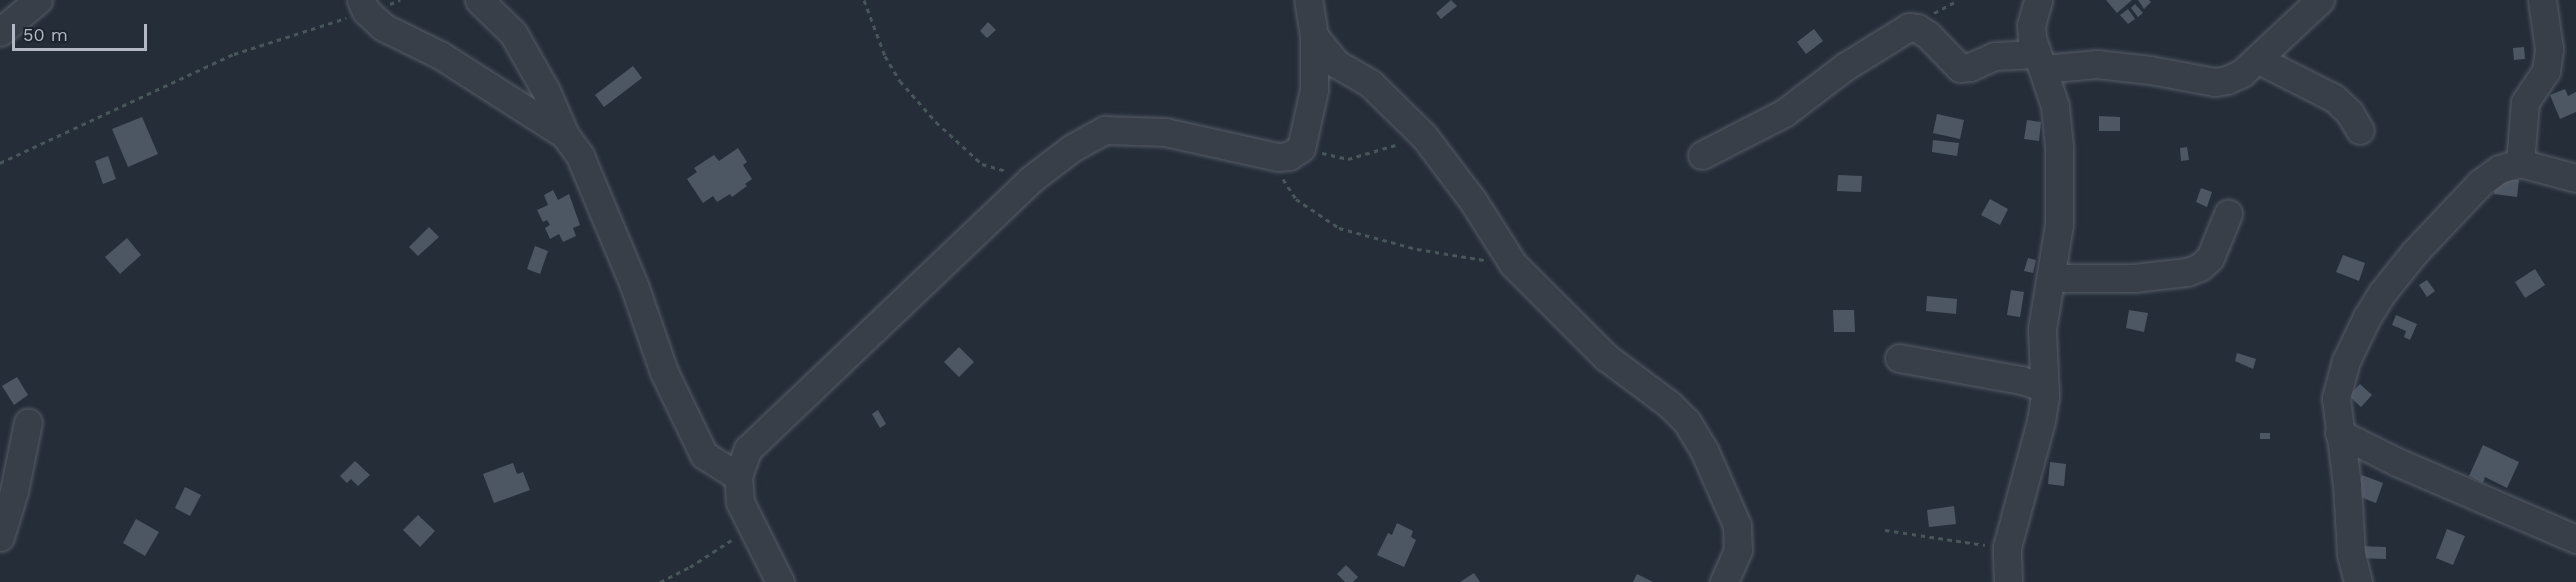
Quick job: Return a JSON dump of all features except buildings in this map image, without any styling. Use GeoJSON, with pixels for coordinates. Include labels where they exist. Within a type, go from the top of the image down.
{"type":"FeatureCollection","features":[{"type":"Feature","properties":{"kind":"street"},"geometry":{"type":"LineString","coordinates":[[0,32],[38,0]]}},
{"type":"Feature","properties":{"kind":"street"},"geometry":{"type":"LineString","coordinates":[[479,0],[513,33],[546,91],[564,135],[580,156],[634,285],[664,372],[704,455],[738,476]]}},
{"type":"Feature","properties":{"kind":"street"},"geometry":{"type":"LineString","coordinates":[[780,582],[740,502],[738,476],[748,449],[1032,179],[1072,148],[1105,130],[1165,132],[1267,155],[1289,156],[1301,148],[1314,90],[1314,36],[1308,0]]}},
{"type":"Feature","properties":{"kind":"street"},"geometry":{"type":"LineString","coordinates":[[2008,582],[2007,547],[2041,421],[2045,388],[2042,329],[2060,224],[2058,129],[2055,106],[2039,61],[2031,25],[2038,0]]}},
{"type":"Feature","properties":{"kind":"street"},"geometry":{"type":"LineString","coordinates":[[1702,155],[1784,113],[1846,66],[1909,27],[1917,28],[1928,35],[1960,68],[1970,67],[1995,56],[2075,64],[2113,65],[2215,82],[2242,72],[2320,0]]}},
{"type":"Feature","properties":{"kind":"street"},"geometry":{"type":"LineString","coordinates":[[2520,163],[2525,102],[2546,71],[2549,49],[2542,0]]}},
{"type":"Feature","properties":{"kind":"street"},"geometry":{"type":"LineString","coordinates":[[363,6],[383,27],[440,55],[564,135]]}},
{"type":"Feature","properties":{"kind":"street"},"geometry":{"type":"LineString","coordinates":[[1314,36],[1337,64],[1371,84],[1424,136],[1473,201],[1513,264],[1606,357],[1669,404],[1687,422],[1704,450],[1737,525],[1738,550],[1724,582]]}},
{"type":"Feature","properties":{"kind":"street"},"geometry":{"type":"LineString","coordinates":[[2257,59],[2334,98],[2349,112],[2360,130]]}},
{"type":"Feature","properties":{"kind":"street"},"geometry":{"type":"LineString","coordinates":[[2358,582],[2351,554],[2347,485],[2336,398],[2341,376],[2367,317],[2382,292],[2414,253],[2480,183],[2499,169],[2520,163],[2576,178]]}},
{"type":"Feature","properties":{"kind":"street"},"geometry":{"type":"LineString","coordinates":[[2052,278],[2134,278],[2187,272],[2200,267],[2210,258],[2228,214]]}},
{"type":"Feature","properties":{"kind":"street"},"geometry":{"type":"LineString","coordinates":[[1899,358],[2021,380],[2045,388]]}},
{"type":"Feature","properties":{"kind":"street"},"geometry":{"type":"LineString","coordinates":[[0,537],[14,491],[28,422]]}},
{"type":"Feature","properties":{"kind":"street"},"geometry":{"type":"LineString","coordinates":[[2339,434],[2397,462],[2576,539]]}},
{"type":"Feature","properties":{"kind":"path"},"geometry":{"type":"LineString","coordinates":[[0,163],[234,54],[363,6],[400,0]]}},
{"type":"Feature","properties":{"kind":"path"},"geometry":{"type":"LineString","coordinates":[[864,0],[885,56],[900,81],[936,122],[982,164],[1032,179]]}},
{"type":"Feature","properties":{"kind":"path"},"geometry":{"type":"LineString","coordinates":[[1301,148],[1348,159],[1424,136]]}},
{"type":"Feature","properties":{"kind":"path"},"geometry":{"type":"LineString","coordinates":[[1267,155],[1296,199],[1339,228],[1417,249],[1513,264]]}},
{"type":"Feature","properties":{"kind":"path"},"geometry":{"type":"LineString","coordinates":[[660,582],[690,567],[751,527]]}},
{"type":"Feature","properties":{"kind":"path"},"geometry":{"type":"LineString","coordinates":[[1885,530],[2007,547]]}}]}
